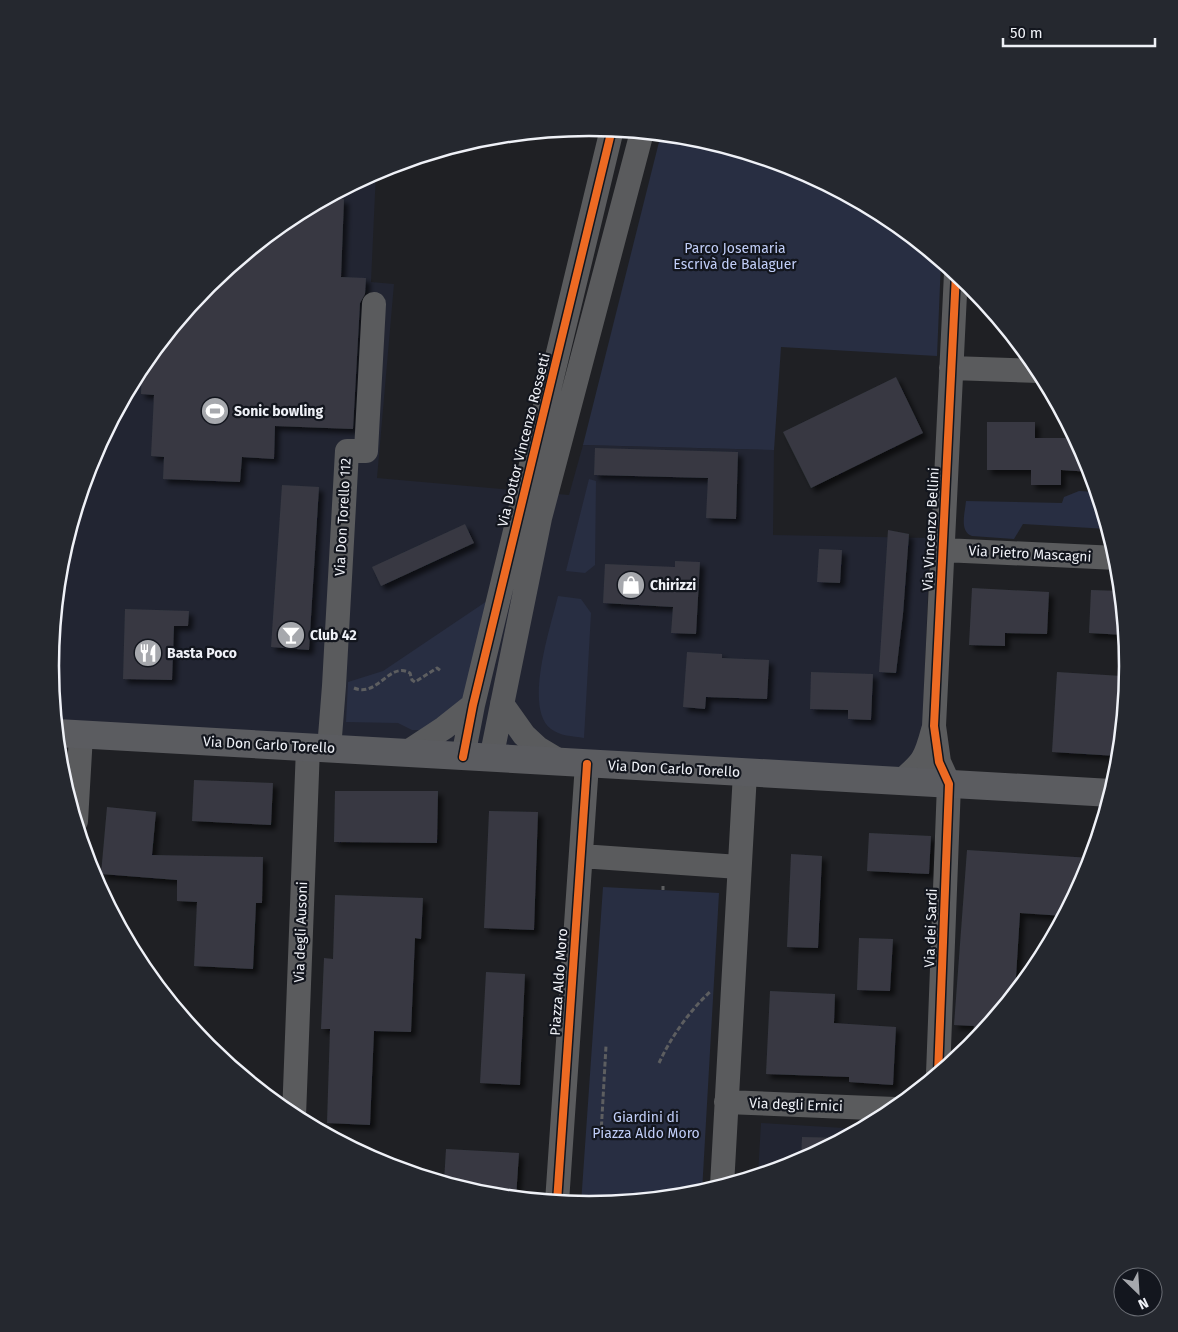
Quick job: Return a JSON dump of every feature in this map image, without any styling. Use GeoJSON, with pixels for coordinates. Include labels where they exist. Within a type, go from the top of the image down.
{"type":"FeatureCollection","features":[{"type":"Feature","properties":{"kind":"main road","name":"Via Don Carlo Torello"},"geometry":{"type":"LineString","coordinates":[[69,734],[1103,793]]}},
{"type":"Feature","properties":{"kind":"street","name":"Via Dottor Vincenzo Rossetti"},"geometry":{"type":"LineString","coordinates":[[463,757],[473,704],[610,137]]}},
{"type":"Feature","properties":{"kind":"street"},"geometry":{"type":"LineString","coordinates":[[491,758],[540,518],[640,138]]}},
{"type":"Feature","properties":{"kind":"street","name":"Via Vincenzo Bellini"},"geometry":{"type":"LineString","coordinates":[[949,784],[939,762],[934,726],[955,283]]}},
{"type":"Feature","properties":{"kind":"street","name":"Via Don Torello 112"},"geometry":{"type":"LineString","coordinates":[[318,748],[334,686],[347,451],[366,451],[374,304]]}},
{"type":"Feature","properties":{"kind":"street"},"geometry":{"type":"LineString","coordinates":[[951,368],[1030,371]]}},
{"type":"Feature","properties":{"kind":"street","name":"Via Pietro Mascagni"},"geometry":{"type":"LineString","coordinates":[[943,550],[1108,558]]}},
{"type":"Feature","properties":{"kind":"street"},"geometry":{"type":"LineString","coordinates":[[406,753],[444,728],[473,704]]}},
{"type":"Feature","properties":{"kind":"street"},"geometry":{"type":"LineString","coordinates":[[502,704],[524,735],[538,748],[575,764]]}},
{"type":"Feature","properties":{"kind":"street","name":"Via Vincenzo Bellini"},"geometry":{"type":"LineString","coordinates":[[900,782],[918,766],[926,754],[934,726]]}},
{"type":"Feature","properties":{"kind":"street"},"geometry":{"type":"LineString","coordinates":[[69,734],[73,787]]}},
{"type":"Feature","properties":{"kind":"street","name":"Via degli Ausoni"},"geometry":{"type":"LineString","coordinates":[[295,1107],[318,748]]}},
{"type":"Feature","properties":{"kind":"street","name":"Piazza Aldo Moro"},"geometry":{"type":"LineString","coordinates":[[557,1195],[580,856],[575,764]]}},
{"type":"Feature","properties":{"kind":"street"},"geometry":{"type":"LineString","coordinates":[[722,1179],[745,773]]}},
{"type":"Feature","properties":{"kind":"street","name":"Via dei Sardi"},"geometry":{"type":"LineString","coordinates":[[938,1066],[949,784]]}},
{"type":"Feature","properties":{"kind":"street"},"geometry":{"type":"LineString","coordinates":[[580,856],[739,867]]}},
{"type":"Feature","properties":{"kind":"street","name":"Via degli Ernici"},"geometry":{"type":"LineString","coordinates":[[726,1102],[882,1108]]}},
{"type":"Feature","properties":{"kind":"path"},"geometry":{"type":"LineString","coordinates":[[334,686],[350,686],[364,691],[375,687],[394,673],[406,671],[410,673],[412,680],[415,682],[437,668],[441,671]]}},
{"type":"Feature","properties":{"kind":"path"},"geometry":{"type":"LineString","coordinates":[[659,1062],[665,1049],[680,1027],[706,995],[717,985]]}},
{"type":"Feature","properties":{"kind":"path"},"geometry":{"type":"LineString","coordinates":[[601,1134],[606,1046]]}},
{"type":"Feature","properties":{"kind":"path"},"geometry":{"type":"LineString","coordinates":[[645,1137],[646,1131]]}},
{"type":"Feature","properties":{"kind":"shaded area"},"geometry":{"type":"Polygon","coordinates":[[[376,181],[371,282],[394,284],[377,478],[569,495],[583,445],[774,450],[773,535],[930,538],[921,775],[62,728],[59,666],[63,597],[77,529],[87,496],[113,431],[130,401],[148,371],[190,316],[239,267],[266,245],[324,207],[376,181]]]}},
{"type":"Feature","properties":{"kind":"shaded area"},"geometry":{"type":"Polygon","coordinates":[[[761,1123],[848,1128],[824,1142],[758,1168],[761,1123]]]}},
{"type":"Feature","properties":{"kind":"green space","name":"Parco Josemaria Escrivà de Balaguer"},"geometry":{"type":"Polygon","coordinates":[[[659,140],[726,154],[792,176],[824,190],[884,225],[941,269],[937,356],[781,347],[774,450],[583,445],[659,140]]]}},
{"type":"Feature","properties":{"kind":"green space"},"geometry":{"type":"Polygon","coordinates":[[[589,479],[596,481],[595,565],[585,573],[566,571],[589,479]]]}},
{"type":"Feature","properties":{"kind":"green space"},"geometry":{"type":"Polygon","coordinates":[[[1079,491],[1089,492],[1101,529],[1023,524],[1014,539],[972,536],[965,530],[966,501],[1062,503],[1064,497],[1079,491]]]}},
{"type":"Feature","properties":{"kind":"green space"},"geometry":{"type":"Polygon","coordinates":[[[558,596],[581,599],[591,613],[584,738],[562,734],[551,729],[543,718],[539,704],[541,666],[558,596]]]}},
{"type":"Feature","properties":{"kind":"green space"},"geometry":{"type":"Polygon","coordinates":[[[490,599],[471,704],[430,730],[412,730],[398,723],[346,722],[348,682],[383,671],[490,599]]]}},
{"type":"Feature","properties":{"kind":"green space","name":"Giardini di Piazza Aldo Moro"},"geometry":{"type":"Polygon","coordinates":[[[603,887],[719,893],[702,1184],[658,1192],[582,1196],[603,887]]]}},
{"type":"Feature","properties":{"kind":"building"},"geometry":{"type":"Polygon","coordinates":[[[339,199],[344,199],[341,277],[366,278],[365,294],[360,303],[353,429],[275,426],[274,459],[242,457],[240,482],[163,479],[164,457],[151,456],[154,395],[141,394],[141,382],[148,371],[190,316],[214,291],[239,267],[294,225],[339,199]]]}},
{"type":"Feature","properties":{"kind":"building"},"geometry":{"type":"Polygon","coordinates":[[[896,377],[923,433],[811,488],[783,432],[896,377]]]}},
{"type":"Feature","properties":{"kind":"building"},"geometry":{"type":"Polygon","coordinates":[[[987,422],[1035,422],[1035,438],[1068,438],[1082,471],[1061,470],[1061,485],[1031,485],[1031,470],[987,470],[987,422]]]}},
{"type":"Feature","properties":{"kind":"building"},"geometry":{"type":"Polygon","coordinates":[[[595,448],[738,452],[736,519],[706,518],[708,478],[594,475],[595,448]]]}},
{"type":"Feature","properties":{"kind":"building"},"geometry":{"type":"Polygon","coordinates":[[[282,485],[319,487],[309,650],[271,647],[282,485]]]}},
{"type":"Feature","properties":{"kind":"building"},"geometry":{"type":"Polygon","coordinates":[[[465,524],[474,543],[381,586],[372,567],[465,524]]]}},
{"type":"Feature","properties":{"kind":"building"},"geometry":{"type":"Polygon","coordinates":[[[888,530],[909,534],[896,673],[879,672],[888,530]]]}},
{"type":"Feature","properties":{"kind":"building"},"geometry":{"type":"Polygon","coordinates":[[[819,549],[842,550],[840,583],[817,582],[819,549]]]}},
{"type":"Feature","properties":{"kind":"building"},"geometry":{"type":"Polygon","coordinates":[[[675,561],[700,562],[696,634],[671,633],[673,607],[603,603],[605,564],[675,567],[675,561]]]}},
{"type":"Feature","properties":{"kind":"building"},"geometry":{"type":"Polygon","coordinates":[[[972,588],[1049,592],[1047,634],[1005,633],[1005,646],[969,645],[972,588]]]}},
{"type":"Feature","properties":{"kind":"building"},"geometry":{"type":"Polygon","coordinates":[[[1091,590],[1114,591],[1118,635],[1089,633],[1091,590]]]}},
{"type":"Feature","properties":{"kind":"building","name":"Basta Poco"},"geometry":{"type":"Polygon","coordinates":[[[125,609],[189,611],[188,626],[174,626],[172,680],[123,679],[125,609]]]}},
{"type":"Feature","properties":{"kind":"building"},"geometry":{"type":"Polygon","coordinates":[[[687,652],[722,654],[722,658],[769,660],[767,699],[706,697],[705,709],[683,707],[687,652]]]}},
{"type":"Feature","properties":{"kind":"building"},"geometry":{"type":"Polygon","coordinates":[[[811,672],[873,674],[871,720],[848,719],[848,710],[810,709],[811,672]]]}},
{"type":"Feature","properties":{"kind":"building"},"geometry":{"type":"Polygon","coordinates":[[[1057,672],[1119,676],[1115,735],[1111,756],[1052,752],[1057,672]]]}},
{"type":"Feature","properties":{"kind":"building"},"geometry":{"type":"Polygon","coordinates":[[[194,780],[273,783],[271,825],[192,821],[194,780]]]}},
{"type":"Feature","properties":{"kind":"building"},"geometry":{"type":"Polygon","coordinates":[[[335,791],[438,791],[437,843],[334,842],[335,791]]]}},
{"type":"Feature","properties":{"kind":"building"},"geometry":{"type":"Polygon","coordinates":[[[107,807],[156,812],[152,855],[263,857],[262,903],[256,903],[253,969],[194,966],[197,902],[177,901],[177,880],[101,874],[107,807]]]}},
{"type":"Feature","properties":{"kind":"building"},"geometry":{"type":"Polygon","coordinates":[[[489,811],[538,812],[534,930],[484,928],[489,811]]]}},
{"type":"Feature","properties":{"kind":"building"},"geometry":{"type":"Polygon","coordinates":[[[869,833],[931,836],[929,874],[867,871],[869,833]]]}},
{"type":"Feature","properties":{"kind":"building"},"geometry":{"type":"Polygon","coordinates":[[[967,850],[1083,857],[1057,916],[1020,913],[1016,981],[1010,989],[973,1031],[974,1026],[954,1025],[967,850]]]}},
{"type":"Feature","properties":{"kind":"building"},"geometry":{"type":"Polygon","coordinates":[[[791,854],[822,856],[818,948],[787,947],[791,854]]]}},
{"type":"Feature","properties":{"kind":"building"},"geometry":{"type":"Polygon","coordinates":[[[335,895],[423,898],[421,939],[415,938],[411,1032],[374,1031],[370,1125],[327,1123],[330,1029],[321,1029],[324,958],[333,959],[335,895]]]}},
{"type":"Feature","properties":{"kind":"building"},"geometry":{"type":"Polygon","coordinates":[[[859,938],[893,939],[890,991],[857,990],[859,938]]]}},
{"type":"Feature","properties":{"kind":"building"},"geometry":{"type":"Polygon","coordinates":[[[486,972],[525,974],[520,1085],[480,1083],[486,972]]]}},
{"type":"Feature","properties":{"kind":"building"},"geometry":{"type":"Polygon","coordinates":[[[770,991],[835,994],[834,1023],[896,1027],[893,1085],[849,1082],[849,1077],[766,1074],[770,991]]]}},
{"type":"Feature","properties":{"kind":"building"},"geometry":{"type":"Polygon","coordinates":[[[802,1137],[832,1138],[824,1142],[801,1152],[802,1137]]]}},
{"type":"Feature","properties":{"kind":"building"},"geometry":{"type":"Polygon","coordinates":[[[446,1149],[519,1153],[516,1191],[444,1176],[446,1149]]]}},
{"type":"Feature","properties":{"kind":"cycle path"},"geometry":{"type":"LineString","coordinates":[[463,757],[473,705],[610,137]]}},
{"type":"Feature","properties":{"kind":"cycle path"},"geometry":{"type":"LineString","coordinates":[[938,1066],[949,784],[939,762],[934,726],[956,283]]}},
{"type":"Feature","properties":{"kind":"cycle path"},"geometry":{"type":"LineString","coordinates":[[557,1195],[587,764]]}},
{"type":"Feature","properties":{"kind":"place","name":"Sonic bowling"},"geometry":{"type":"Point","coordinates":[215,411]}},
{"type":"Feature","properties":{"kind":"place","name":"Chirizzi"},"geometry":{"type":"Point","coordinates":[631,585]}},
{"type":"Feature","properties":{"kind":"place","name":"Club 42"},"geometry":{"type":"Point","coordinates":[291,635]}},
{"type":"Feature","properties":{"kind":"place","name":"Basta Poco"},"geometry":{"type":"Point","coordinates":[148,653]}}]}
